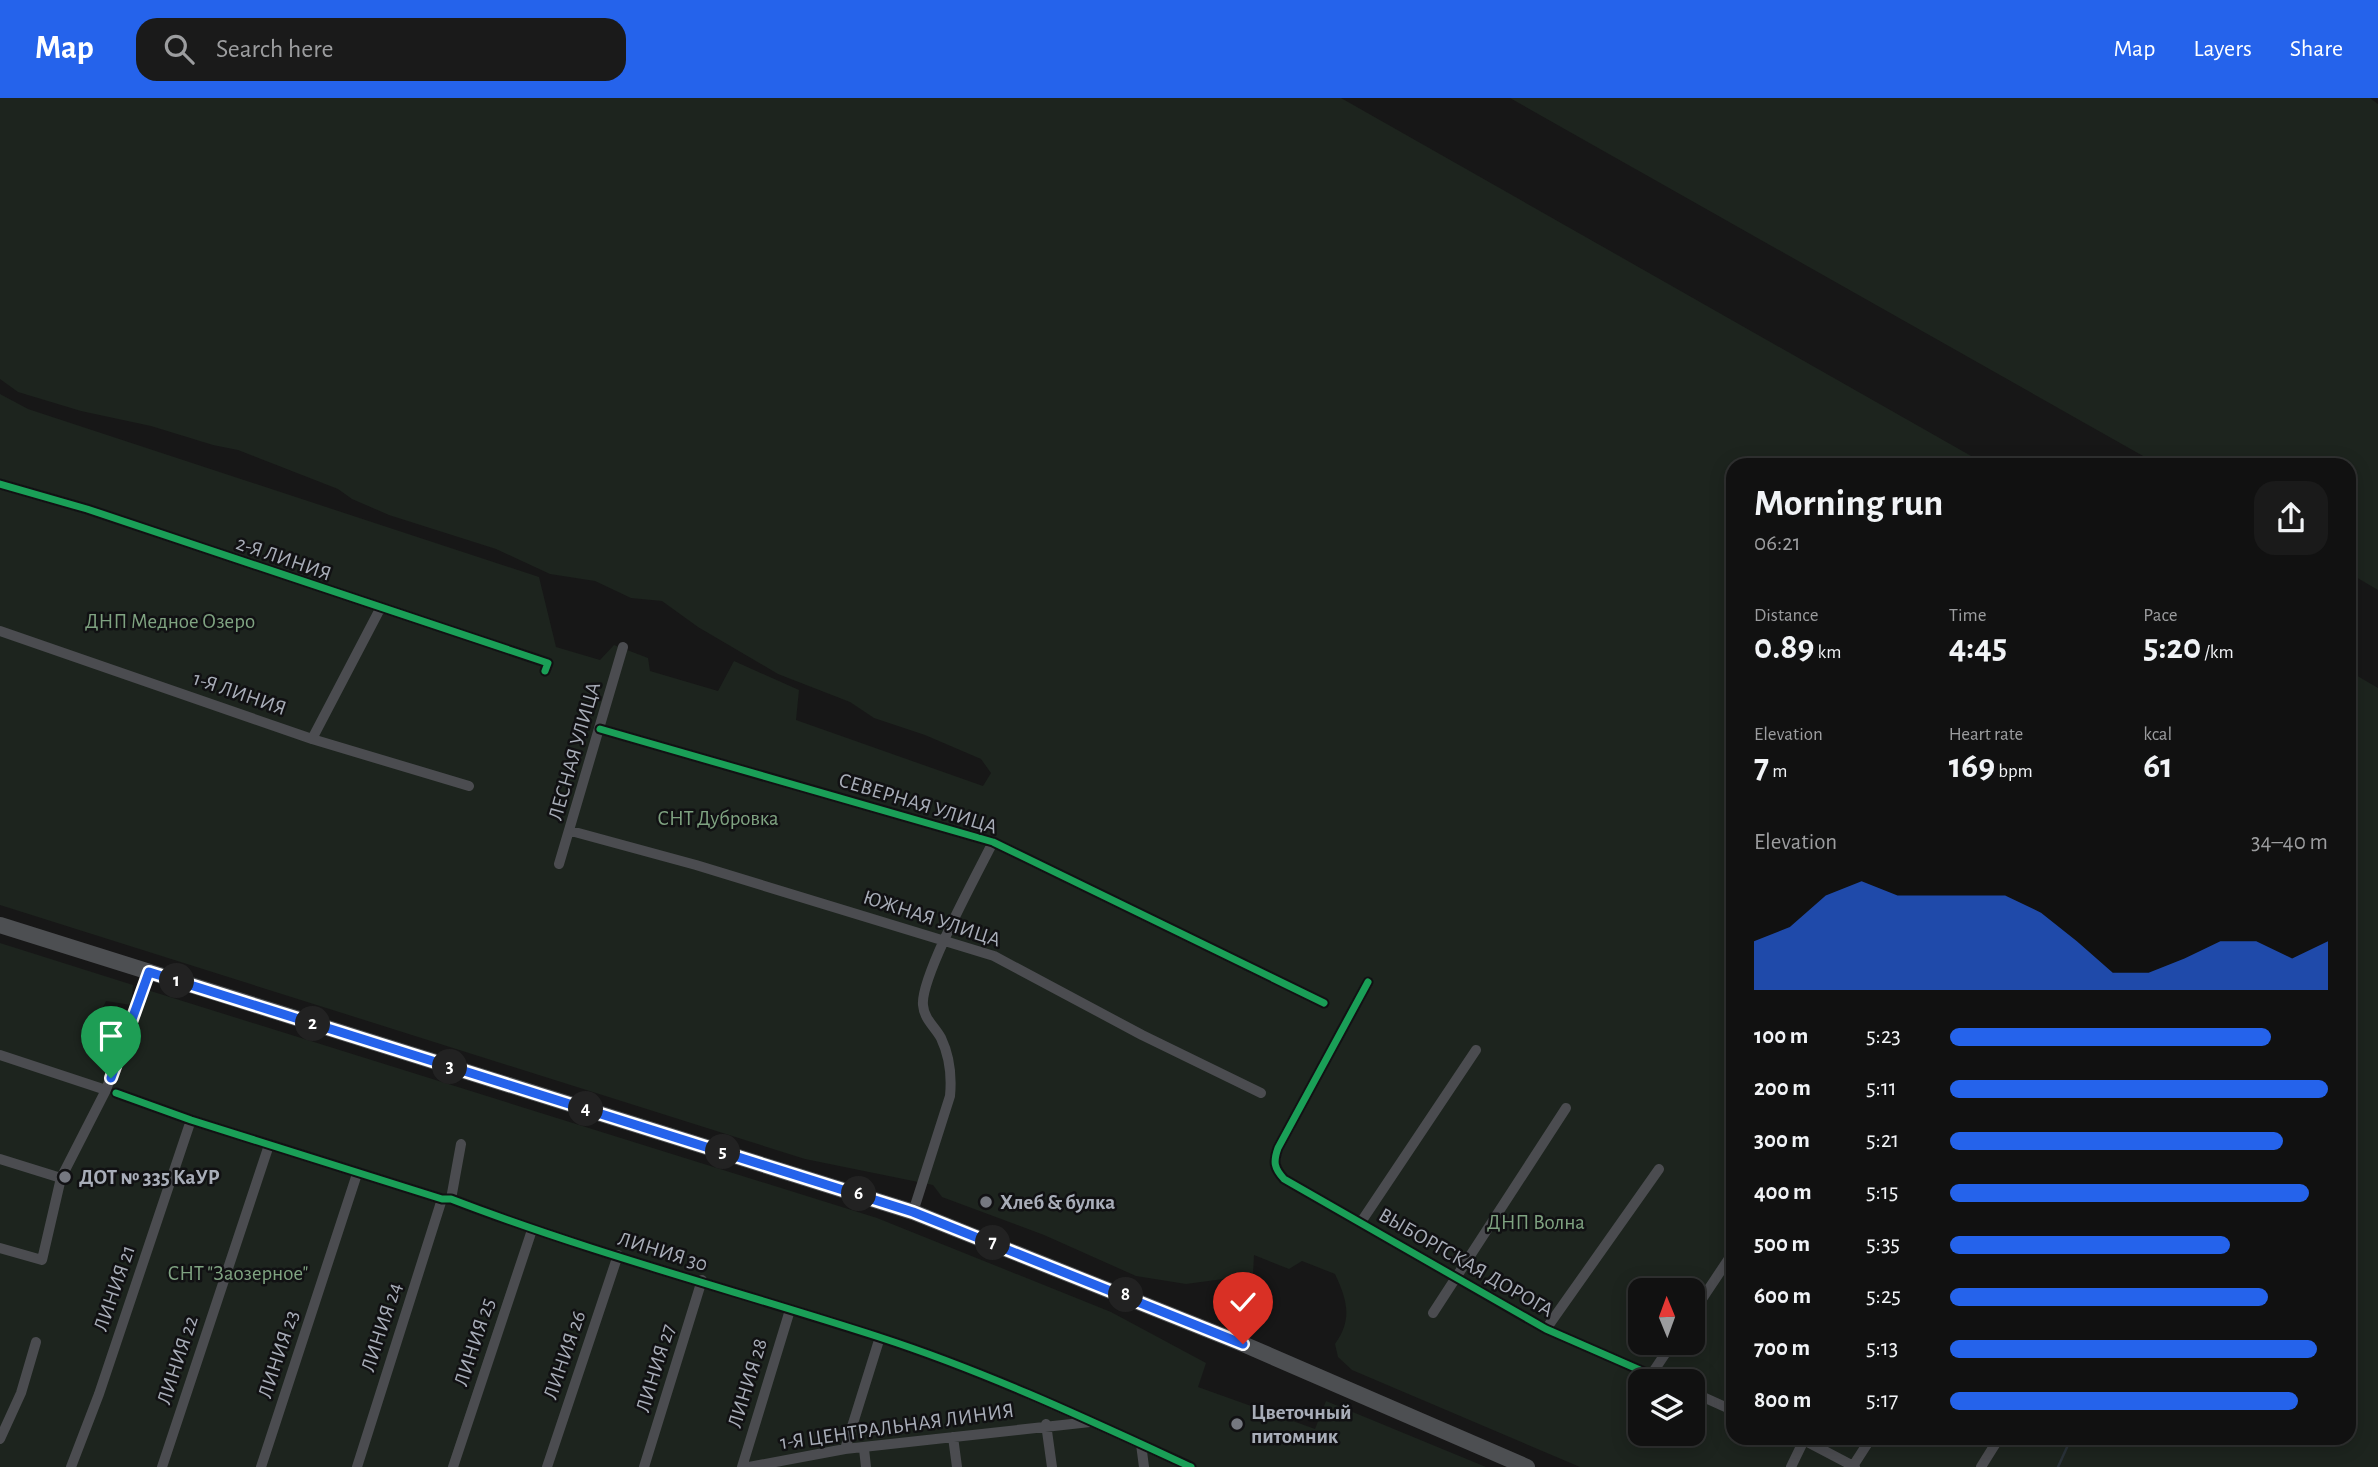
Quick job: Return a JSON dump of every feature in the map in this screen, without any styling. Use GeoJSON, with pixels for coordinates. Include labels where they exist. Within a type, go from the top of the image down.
{"type":"FeatureCollection","features":[{"type":"Feature","properties":{"kind":"main road"},"geometry":{"type":"LineString","coordinates":[[0,925],[913,1212],[1103,1286],[1527,1467]]}},
{"type":"Feature","properties":{"kind":"street","name":"2-Я ЛИНИЯ"},"geometry":{"type":"LineString","coordinates":[[0,484],[87,509],[548,663],[545,671]]}},
{"type":"Feature","properties":{"kind":"street"},"geometry":{"type":"LineString","coordinates":[[312,738],[380,609]]}},
{"type":"Feature","properties":{"kind":"street","name":"1-Я ЛИНИЯ"},"geometry":{"type":"LineString","coordinates":[[0,631],[312,738],[470,786]]}},
{"type":"Feature","properties":{"kind":"street","name":"ЛЕСНАЯ УЛИЦА"},"geometry":{"type":"LineString","coordinates":[[559,864],[571,831],[623,647]]}},
{"type":"Feature","properties":{"kind":"street","name":"СЕВЕРНАЯ УЛИЦА"},"geometry":{"type":"LineString","coordinates":[[600,729],[993,842],[1324,1003]]}},
{"type":"Feature","properties":{"kind":"street","name":"ЮЖНАЯ УЛИЦА"},"geometry":{"type":"LineString","coordinates":[[571,831],[994,956],[1142,1035],[1261,1093]]}},
{"type":"Feature","properties":{"kind":"street"},"geometry":{"type":"LineString","coordinates":[[913,1212],[950,1096],[950,1062],[940,1037],[923,1009],[922,996],[945,940],[993,842]]}},
{"type":"Feature","properties":{"kind":"street"},"geometry":{"type":"LineString","coordinates":[[0,1248],[43,1260],[61,1178],[111,1092],[149,972]]}},
{"type":"Feature","properties":{"kind":"street","name":"ВЫБОРГСКАЯ ДОРОГА"},"geometry":{"type":"LineString","coordinates":[[1368,982],[1278,1149],[1274,1160],[1276,1170],[1284,1179],[1546,1329],[1637,1369]]}},
{"type":"Feature","properties":{"kind":"street"},"geometry":{"type":"LineString","coordinates":[[1361,1222],[1476,1050]]}},
{"type":"Feature","properties":{"kind":"street"},"geometry":{"type":"LineString","coordinates":[[0,1055],[111,1092]]}},
{"type":"Feature","properties":{"kind":"street","name":"ЛИНИЯ 30"},"geometry":{"type":"LineString","coordinates":[[111,1092],[191,1121],[357,1174],[447,1199],[532,1230],[702,1280],[880,1337],[985,1374],[1191,1467]]}},
{"type":"Feature","properties":{"kind":"street"},"geometry":{"type":"LineString","coordinates":[[1433,1313],[1455,1275],[1566,1108]]}},
{"type":"Feature","properties":{"kind":"street","name":"ЛИНИЯ 21"},"geometry":{"type":"LineString","coordinates":[[71,1467],[99,1394],[191,1121]]}},
{"type":"Feature","properties":{"kind":"street","name":"ЛИНИЯ 24"},"geometry":{"type":"LineString","coordinates":[[356,1467],[447,1199],[461,1144]]}},
{"type":"Feature","properties":{"kind":"street","name":"ЛИНИЯ 22"},"geometry":{"type":"LineString","coordinates":[[162,1467],[269,1145]]}},
{"type":"Feature","properties":{"kind":"street"},"geometry":{"type":"LineString","coordinates":[[0,1158],[61,1178]]}},
{"type":"Feature","properties":{"kind":"street"},"geometry":{"type":"LineString","coordinates":[[1546,1329],[1659,1169]]}},
{"type":"Feature","properties":{"kind":"street","name":"ЛИНИЯ 23"},"geometry":{"type":"LineString","coordinates":[[261,1467],[357,1174]]}},
{"type":"Feature","properties":{"kind":"street","name":"ЛИНИЯ 25"},"geometry":{"type":"LineString","coordinates":[[453,1467],[532,1230]]}},
{"type":"Feature","properties":{"kind":"street","name":"ЛИНИЯ 26"},"geometry":{"type":"LineString","coordinates":[[547,1467],[618,1255]]}},
{"type":"Feature","properties":{"kind":"street"},"geometry":{"type":"LineString","coordinates":[[1705,1294],[1726,1263]]}},
{"type":"Feature","properties":{"kind":"street","name":"ЛИНИЯ 27"},"geometry":{"type":"LineString","coordinates":[[644,1467],[702,1280]]}},
{"type":"Feature","properties":{"kind":"street","name":"ЛИНИЯ 28"},"geometry":{"type":"LineString","coordinates":[[741,1467],[790,1310]]}},
{"type":"Feature","properties":{"kind":"street"},"geometry":{"type":"LineString","coordinates":[[845,1449],[880,1337]]}},
{"type":"Feature","properties":{"kind":"street"},"geometry":{"type":"LineString","coordinates":[[0,1438],[21,1393],[36,1342]]}},
{"type":"Feature","properties":{"kind":"street"},"geometry":{"type":"LineString","coordinates":[[1705,1398],[1726,1407]]}},
{"type":"Feature","properties":{"kind":"street","name":"1-Я ЦЕНТРАЛЬНАЯ ЛИНИЯ"},"geometry":{"type":"LineString","coordinates":[[748,1467],[775,1465],[845,1449],[864,1449],[1046,1424],[1093,1422]]}},
{"type":"Feature","properties":{"kind":"street"},"geometry":{"type":"LineString","coordinates":[[1046,1424],[1052,1467]]}},
{"type":"Feature","properties":{"kind":"street"},"geometry":{"type":"LineString","coordinates":[[953,1437],[957,1467]]}},
{"type":"Feature","properties":{"kind":"street"},"geometry":{"type":"LineString","coordinates":[[1141,1444],[1144,1467]]}},
{"type":"Feature","properties":{"kind":"street"},"geometry":{"type":"LineString","coordinates":[[1791,1467],[1800,1445]]}},
{"type":"Feature","properties":{"kind":"street"},"geometry":{"type":"LineString","coordinates":[[1814,1445],[1854,1466],[1867,1445]]}},
{"type":"Feature","properties":{"kind":"street"},"geometry":{"type":"LineString","coordinates":[[1981,1467],[1995,1445]]}},
{"type":"Feature","properties":{"kind":"street"},"geometry":{"type":"LineString","coordinates":[[864,1449],[866,1467]]}},
{"type":"Feature","properties":{"kind":"green space"},"geometry":{"type":"Polygon","coordinates":[[[0,98],[1341,98],[1975,458],[1726,458],[1726,1445],[2356,1445],[2356,675],[2378,688],[2378,1467],[1580,1467],[1352,1370],[1338,1357],[1335,1344],[1344,1326],[1346,1309],[1343,1292],[1335,1274],[1302,1261],[1289,1269],[1254,1255],[1253,1275],[1186,1284],[1136,1276],[1044,1235],[942,1197],[933,1185],[805,1159],[0,905],[0,394],[28,409],[539,577],[556,647],[600,660],[614,645],[648,658],[650,671],[718,691],[734,661],[799,690],[796,720],[983,786],[991,773],[981,759],[925,735],[874,718],[850,702],[778,674],[698,627],[662,601],[631,598],[595,581],[550,574],[496,549],[389,515],[352,499],[338,489],[238,450],[151,426],[81,411],[18,392],[0,379],[0,98]]]}},
{"type":"Feature","properties":{"kind":"green space"},"geometry":{"type":"Polygon","coordinates":[[[1510,98],[2370,98],[2378,104],[2378,590],[2356,577],[2356,458],[2147,458],[1510,98]]]}},
{"type":"Feature","properties":{"kind":"green space","name":"СНТ \"Заозерное\""},"geometry":{"type":"Polygon","coordinates":[[[0,943],[133,985],[131,1005],[106,1001],[93,1029],[126,1038],[141,988],[877,1218],[1111,1312],[1206,1363],[1198,1387],[1315,1429],[1326,1401],[1486,1467],[0,1467],[0,943]]]}},
{"type":"Feature","properties":{"kind":"waterway"},"geometry":{"type":"LineString","coordinates":[[2058,1467],[2068,1445]]}},
{"type":"Feature","properties":{"kind":"cycle path"},"geometry":{"type":"LineString","coordinates":[[0,484],[87,509],[548,663],[545,671]]}},
{"type":"Feature","properties":{"kind":"cycle path"},"geometry":{"type":"LineString","coordinates":[[600,729],[993,842],[1324,1003]]}},
{"type":"Feature","properties":{"kind":"cycle path"},"geometry":{"type":"LineString","coordinates":[[1368,982],[1278,1148],[1276,1168],[1284,1179],[1546,1329],[1638,1369]]}},
{"type":"Feature","properties":{"kind":"cycle path"},"geometry":{"type":"LineString","coordinates":[[116,1093],[191,1120],[442,1199],[451,1199],[611,1254],[919,1351],[1037,1398],[1191,1467]]}},
{"type":"Feature","properties":{"kind":"place","name":"ДОТ № 335 КаУР"},"geometry":{"type":"Point","coordinates":[65,1177]}},
{"type":"Feature","properties":{"kind":"place","name":"Хлеб & булка"},"geometry":{"type":"Point","coordinates":[986,1202]}},
{"type":"Feature","properties":{"kind":"place","name":"Цветочный питомник"},"geometry":{"type":"Point","coordinates":[1237,1424]}},
{"type":"Feature","properties":{"kind":"route"},"geometry":{"type":"LineString","coordinates":[[111,1078],[149,972],[872,1198],[1103,1286],[1243,1344]]}},
{"type":"Feature","properties":{"kind":"park label","name":"ДНП Медное Озеро"},"geometry":{"type":"Point","coordinates":[170,621]}},
{"type":"Feature","properties":{"kind":"park label","name":"СНТ Дубровка"},"geometry":{"type":"Point","coordinates":[718,818]}},
{"type":"Feature","properties":{"kind":"park label","name":"ДНП Волна"},"geometry":{"type":"Point","coordinates":[1536,1222]}}]}
